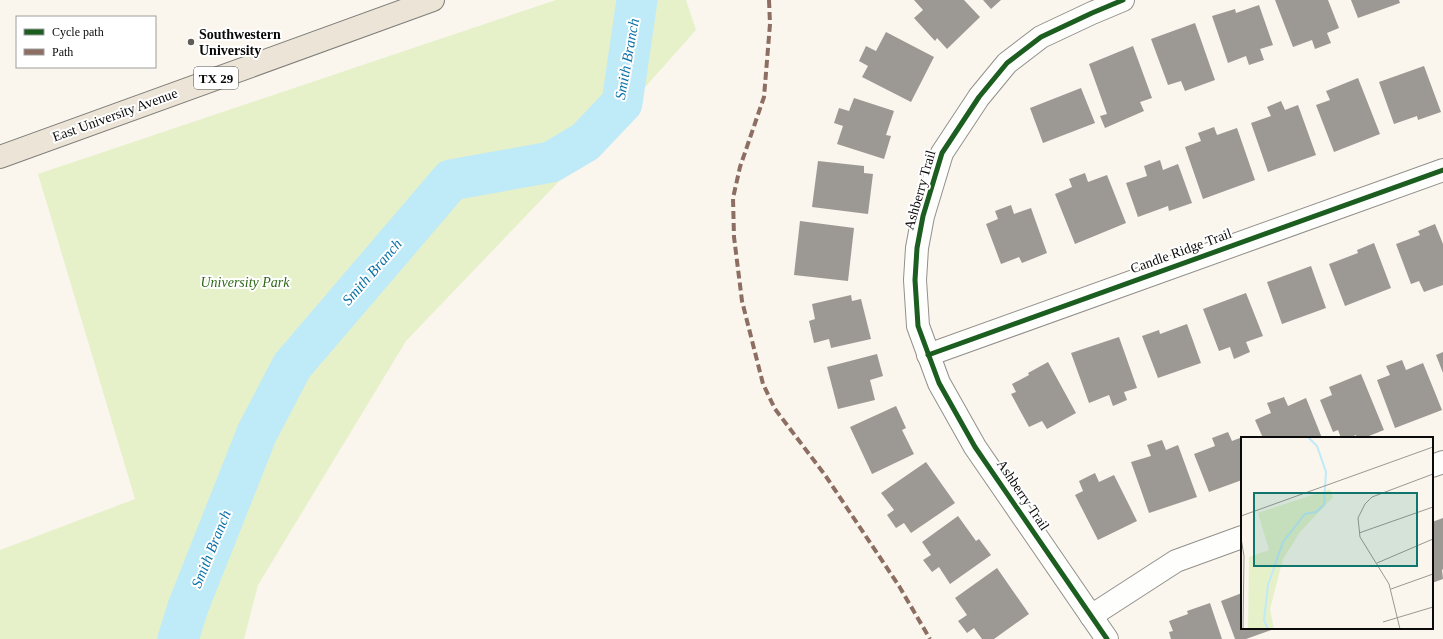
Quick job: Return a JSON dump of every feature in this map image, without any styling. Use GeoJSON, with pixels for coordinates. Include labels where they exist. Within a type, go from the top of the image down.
{"type":"FeatureCollection","features":[{"type":"Feature","properties":{"kind":"main road","name":"East University Avenue"},"geometry":{"type":"LineString","coordinates":[[0,157],[433,0]]}},
{"type":"Feature","properties":{"kind":"street","name":"Ashberry Trail"},"geometry":{"type":"LineString","coordinates":[[1107,639],[975,447],[939,383],[918,326],[915,280],[917,248],[923,216],[942,153],[978,97],[1007,63],[1041,37],[1123,0]]}},
{"type":"Feature","properties":{"kind":"street","name":"Candle Ridge Trail"},"geometry":{"type":"LineString","coordinates":[[928,355],[1443,170]]}},
{"type":"Feature","properties":{"kind":"street"},"geometry":{"type":"LineString","coordinates":[[1433,466],[1443,462]]}},
{"type":"Feature","properties":{"kind":"street"},"geometry":{"type":"LineString","coordinates":[[1091,616],[1176,561],[1241,537]]}},
{"type":"Feature","properties":{"kind":"green space","name":"University Park"},"geometry":{"type":"Polygon","coordinates":[[[556,0],[686,0],[696,30],[590,149],[406,341],[258,585],[244,639],[0,639],[0,550],[135,499],[38,174],[556,0]]]}},
{"type":"Feature","properties":{"kind":"building"},"geometry":{"type":"Polygon","coordinates":[[[914,0],[964,0],[980,17],[947,49],[937,38],[935,41],[914,18],[923,10],[914,0]]]}},
{"type":"Feature","properties":{"kind":"building"},"geometry":{"type":"Polygon","coordinates":[[[983,0],[1001,0],[991,9],[983,0]]]}},
{"type":"Feature","properties":{"kind":"building"},"geometry":{"type":"Polygon","coordinates":[[[1275,0],[1328,0],[1339,28],[1327,33],[1331,43],[1315,49],[1312,40],[1293,47],[1275,0]]]}},
{"type":"Feature","properties":{"kind":"building"},"geometry":{"type":"Polygon","coordinates":[[[1351,0],[1399,0],[1400,3],[1358,18],[1351,0]]]}},
{"type":"Feature","properties":{"kind":"building"},"geometry":{"type":"Polygon","coordinates":[[[1259,5],[1273,45],[1260,49],[1264,60],[1249,65],[1246,56],[1228,63],[1212,16],[1235,9],[1236,13],[1259,5]]]}},
{"type":"Feature","properties":{"kind":"building"},"geometry":{"type":"Polygon","coordinates":[[[1195,23],[1215,80],[1185,91],[1181,81],[1168,85],[1151,39],[1195,23]]]}},
{"type":"Feature","properties":{"kind":"building"},"geometry":{"type":"Polygon","coordinates":[[[886,32],[934,57],[911,102],[862,77],[868,66],[859,61],[866,46],[876,51],[886,32]]]}},
{"type":"Feature","properties":{"kind":"building"},"geometry":{"type":"Polygon","coordinates":[[[1133,46],[1152,98],[1140,102],[1144,111],[1105,128],[1100,116],[1107,114],[1089,64],[1133,46]]]}},
{"type":"Feature","properties":{"kind":"building"},"geometry":{"type":"Polygon","coordinates":[[[1424,66],[1441,112],[1418,120],[1417,116],[1394,124],[1379,82],[1424,66]]]}},
{"type":"Feature","properties":{"kind":"building"},"geometry":{"type":"Polygon","coordinates":[[[1358,78],[1380,134],[1334,152],[1316,105],[1330,100],[1326,91],[1358,78]]]}},
{"type":"Feature","properties":{"kind":"building"},"geometry":{"type":"Polygon","coordinates":[[[1081,88],[1095,123],[1043,143],[1030,108],[1081,88]]]}},
{"type":"Feature","properties":{"kind":"building"},"geometry":{"type":"Polygon","coordinates":[[[854,98],[894,111],[886,135],[891,136],[884,159],[837,144],[843,126],[834,123],[839,108],[849,111],[854,98]]]}},
{"type":"Feature","properties":{"kind":"building"},"geometry":{"type":"Polygon","coordinates":[[[1281,101],[1285,110],[1298,105],[1316,155],[1268,172],[1251,123],[1271,116],[1267,107],[1281,101]]]}},
{"type":"Feature","properties":{"kind":"building"},"geometry":{"type":"Polygon","coordinates":[[[1214,127],[1217,135],[1237,128],[1255,180],[1203,199],[1185,147],[1201,141],[1198,133],[1214,127]]]}},
{"type":"Feature","properties":{"kind":"building"},"geometry":{"type":"Polygon","coordinates":[[[1160,160],[1163,170],[1178,164],[1192,203],[1169,211],[1168,206],[1138,217],[1126,183],[1147,176],[1144,166],[1160,160]]]}},
{"type":"Feature","properties":{"kind":"building"},"geometry":{"type":"Polygon","coordinates":[[[818,161],[864,166],[864,173],[873,174],[868,214],[812,207],[818,161]]]}},
{"type":"Feature","properties":{"kind":"building"},"geometry":{"type":"Polygon","coordinates":[[[1085,173],[1088,182],[1107,175],[1126,223],[1075,244],[1055,194],[1072,187],[1069,179],[1085,173]]]}},
{"type":"Feature","properties":{"kind":"building"},"geometry":{"type":"Polygon","coordinates":[[[1011,205],[1014,214],[1031,208],[1047,253],[1022,263],[1019,257],[1001,264],[986,224],[998,219],[995,211],[1011,205]]]}},
{"type":"Feature","properties":{"kind":"building"},"geometry":{"type":"Polygon","coordinates":[[[800,221],[854,228],[848,281],[794,275],[800,221]]]}},
{"type":"Feature","properties":{"kind":"building"},"geometry":{"type":"Polygon","coordinates":[[[1435,224],[1443,244],[1443,285],[1424,292],[1419,281],[1411,284],[1396,244],[1420,235],[1418,231],[1435,224]]]}},
{"type":"Feature","properties":{"kind":"building"},"geometry":{"type":"Polygon","coordinates":[[[1374,243],[1391,288],[1345,306],[1329,264],[1358,253],[1357,250],[1374,243]]]}},
{"type":"Feature","properties":{"kind":"building"},"geometry":{"type":"Polygon","coordinates":[[[1311,266],[1326,308],[1282,324],[1267,282],[1311,266]]]}},
{"type":"Feature","properties":{"kind":"building"},"geometry":{"type":"Polygon","coordinates":[[[1246,293],[1263,336],[1246,342],[1250,352],[1234,359],[1230,347],[1219,351],[1203,309],[1246,293]]]}},
{"type":"Feature","properties":{"kind":"building"},"geometry":{"type":"Polygon","coordinates":[[[851,295],[852,301],[861,299],[871,339],[831,348],[829,339],[814,343],[809,321],[815,319],[812,304],[851,295]]]}},
{"type":"Feature","properties":{"kind":"building"},"geometry":{"type":"Polygon","coordinates":[[[1187,324],[1201,363],[1158,378],[1142,336],[1159,330],[1160,334],[1187,324]]]}},
{"type":"Feature","properties":{"kind":"building"},"geometry":{"type":"Polygon","coordinates":[[[1119,337],[1137,388],[1124,392],[1127,400],[1113,406],[1109,395],[1089,403],[1071,353],[1119,337]]]}},
{"type":"Feature","properties":{"kind":"building"},"geometry":{"type":"Polygon","coordinates":[[[1443,352],[1443,373],[1436,355],[1443,352]]]}},
{"type":"Feature","properties":{"kind":"building"},"geometry":{"type":"Polygon","coordinates":[[[877,354],[883,376],[870,380],[875,400],[838,409],[827,367],[877,354]]]}},
{"type":"Feature","properties":{"kind":"building"},"geometry":{"type":"Polygon","coordinates":[[[1402,360],[1406,370],[1423,363],[1442,410],[1395,428],[1377,380],[1390,375],[1386,366],[1402,360]]]}},
{"type":"Feature","properties":{"kind":"building"},"geometry":{"type":"Polygon","coordinates":[[[1048,362],[1076,413],[1047,429],[1042,421],[1029,427],[1011,394],[1016,392],[1012,384],[1048,362]]]}},
{"type":"Feature","properties":{"kind":"building"},"geometry":{"type":"Polygon","coordinates":[[[1361,374],[1384,430],[1366,437],[1357,437],[1356,435],[1351,437],[1341,437],[1338,430],[1333,432],[1320,400],[1332,395],[1329,387],[1361,374]]]}},
{"type":"Feature","properties":{"kind":"building"},"geometry":{"type":"Polygon","coordinates":[[[1284,397],[1288,406],[1306,398],[1322,437],[1263,437],[1255,420],[1271,413],[1267,403],[1284,397]]]}},
{"type":"Feature","properties":{"kind":"building"},"geometry":{"type":"Polygon","coordinates":[[[896,406],[906,428],[902,430],[914,454],[872,474],[850,427],[896,406]]]}},
{"type":"Feature","properties":{"kind":"building"},"geometry":{"type":"Polygon","coordinates":[[[1228,432],[1232,441],[1241,438],[1241,480],[1209,492],[1194,454],[1215,446],[1212,438],[1228,432]]]}},
{"type":"Feature","properties":{"kind":"building"},"geometry":{"type":"Polygon","coordinates":[[[1162,440],[1166,450],[1178,445],[1197,497],[1149,513],[1131,462],[1151,456],[1147,445],[1162,440]]]}},
{"type":"Feature","properties":{"kind":"building"},"geometry":{"type":"Polygon","coordinates":[[[926,462],[955,503],[911,533],[904,523],[896,528],[887,515],[894,510],[881,493],[926,462]]]}},
{"type":"Feature","properties":{"kind":"building"},"geometry":{"type":"Polygon","coordinates":[[[1095,473],[1099,482],[1114,475],[1137,521],[1098,540],[1075,495],[1083,491],[1079,481],[1095,473]]]}},
{"type":"Feature","properties":{"kind":"building"},"geometry":{"type":"Polygon","coordinates":[[[958,516],[976,541],[979,539],[991,555],[950,584],[939,567],[932,572],[923,560],[931,555],[922,542],[958,516]]]}},
{"type":"Feature","properties":{"kind":"building"},"geometry":{"type":"Polygon","coordinates":[[[1443,518],[1443,579],[1433,583],[1433,522],[1443,518]]]}},
{"type":"Feature","properties":{"kind":"building"},"geometry":{"type":"Polygon","coordinates":[[[997,568],[1029,614],[994,639],[982,639],[974,628],[967,633],[958,621],[967,615],[955,598],[997,568]]]}},
{"type":"Feature","properties":{"kind":"building"},"geometry":{"type":"Polygon","coordinates":[[[1241,593],[1241,629],[1274,629],[1246,639],[1235,639],[1221,601],[1241,593]]]}},
{"type":"Feature","properties":{"kind":"building"},"geometry":{"type":"Polygon","coordinates":[[[1210,603],[1222,639],[1171,639],[1169,632],[1173,631],[1169,621],[1188,614],[1187,611],[1210,603]]]}},
{"type":"Feature","properties":{"kind":"waterway","name":"Smith Branch"},"geometry":{"type":"LineString","coordinates":[[178,639],[188,607],[257,433],[292,366],[451,180],[551,162],[585,142],[622,103],[637,0]]}},
{"type":"Feature","properties":{"kind":"marked path"},"geometry":{"type":"LineString","coordinates":[[769,0],[770,24],[764,97],[740,167],[733,198],[734,237],[742,301],[763,384],[775,409],[825,475],[899,586],[930,639]]}},
{"type":"Feature","properties":{"kind":"cycle path"},"geometry":{"type":"LineString","coordinates":[[1107,639],[975,447],[939,383],[918,326],[915,280],[917,248],[923,216],[942,153],[979,97],[1007,63],[1041,37],[1123,0]]}},
{"type":"Feature","properties":{"kind":"cycle path"},"geometry":{"type":"LineString","coordinates":[[928,355],[1443,170]]}},
{"type":"Feature","properties":{"kind":"place","name":"Southwestern University"},"geometry":{"type":"Point","coordinates":[191,42]}}]}
